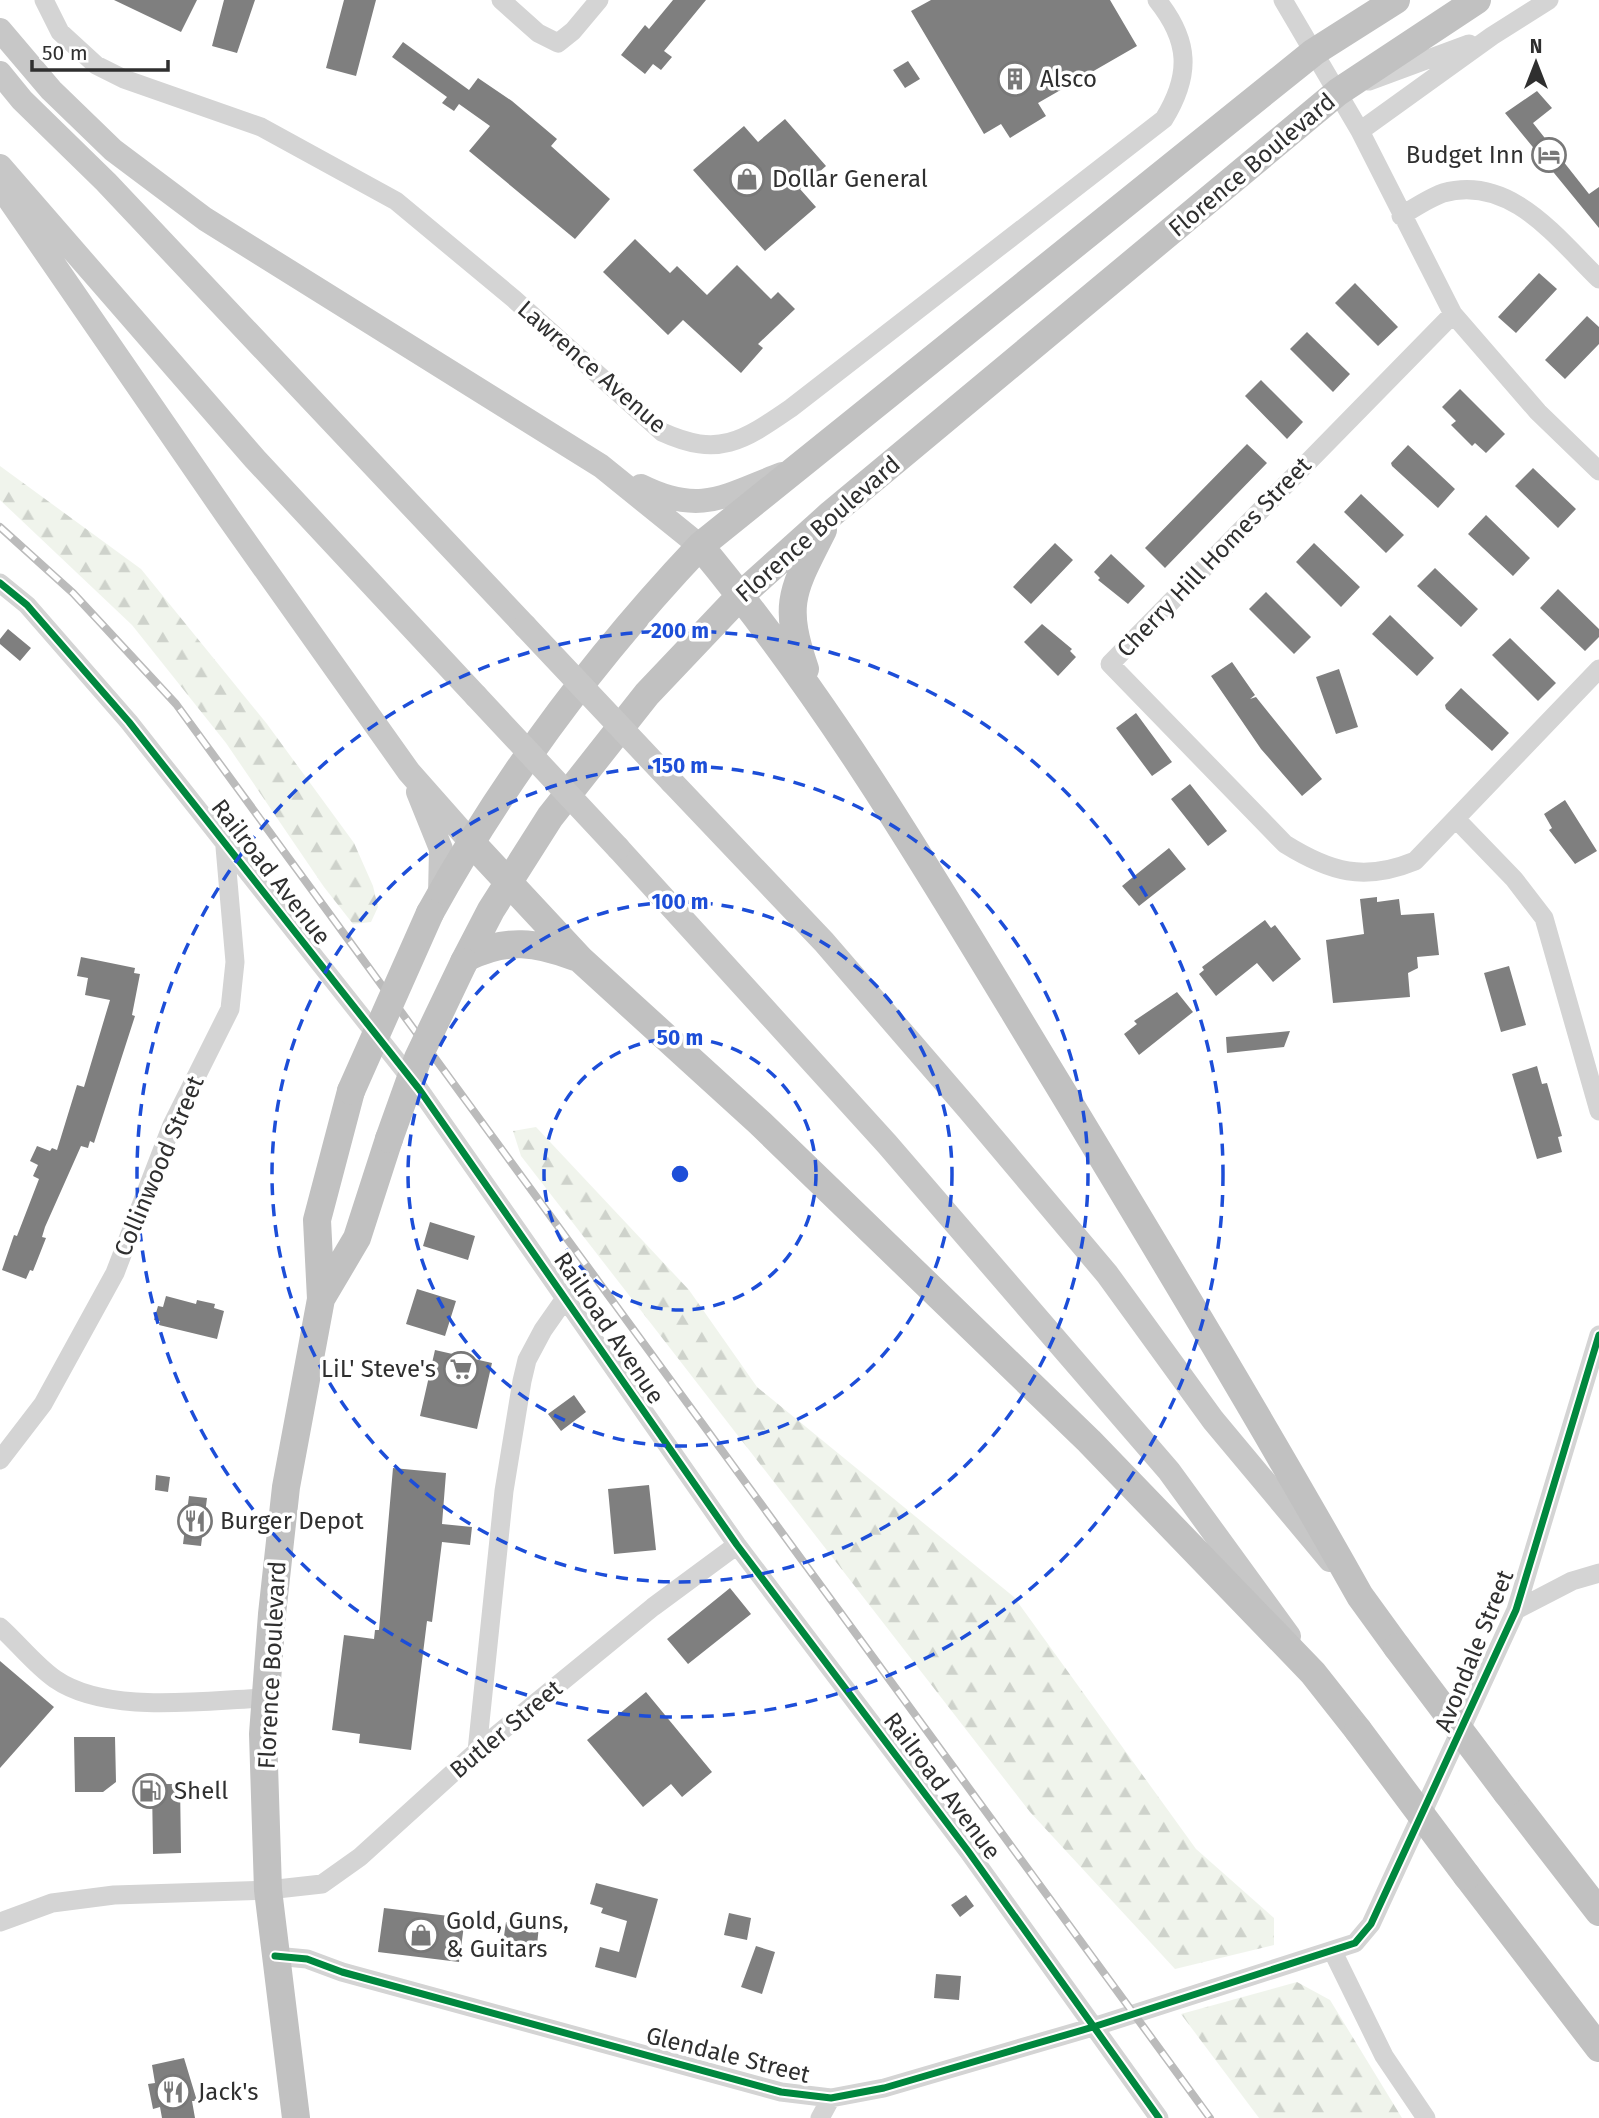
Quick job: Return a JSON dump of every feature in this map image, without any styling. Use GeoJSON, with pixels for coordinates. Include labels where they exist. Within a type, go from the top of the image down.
{"type":"FeatureCollection","features":[{"type":"Feature","properties":{"kind":"highway","name":"Florence Boulevard"},"geometry":{"type":"LineString","coordinates":[[296,2118],[268,1890],[263,1734],[286,1487],[299,1404],[321,1299],[317,1220],[351,1091],[435,904],[470,841],[552,719],[656,592],[700,546],[1314,52],[1396,0]]}},
{"type":"Feature","properties":{"kind":"highway","name":"Florence Boulevard"},"geometry":{"type":"LineString","coordinates":[[321,1299],[357,1238],[418,1058],[466,960],[507,884],[550,817],[647,694],[741,595],[831,514],[1338,92],[1478,0]]}},
{"type":"Feature","properties":{"kind":"highway"},"geometry":{"type":"LineString","coordinates":[[812,692],[795,640],[793,598],[794,589],[831,514]]}},
{"type":"Feature","properties":{"kind":"highway"},"geometry":{"type":"LineString","coordinates":[[700,546],[741,595],[812,692],[1022,1024],[1308,1502],[1360,1596],[1599,1912]]}},
{"type":"Feature","properties":{"kind":"highway"},"geometry":{"type":"LineString","coordinates":[[470,841],[507,884],[580,959],[760,1123],[938,1292],[1146,1499],[1313,1673],[1599,2048]]}},
{"type":"Feature","properties":{"kind":"highway"},"geometry":{"type":"LineString","coordinates":[[466,960],[487,948],[516,943],[544,945],[580,959]]}},
{"type":"Feature","properties":{"kind":"main road"},"geometry":{"type":"LineString","coordinates":[[0,30],[51,90],[113,150],[205,219],[601,466],[658,494],[685,502],[712,502],[793,471]]}},
{"type":"Feature","properties":{"kind":"main road"},"geometry":{"type":"LineString","coordinates":[[0,73],[22,100],[134,212],[824,942],[1107,1274],[1213,1420],[1360,1596]]}},
{"type":"Feature","properties":{"kind":"main road"},"geometry":{"type":"LineString","coordinates":[[0,166],[255,459],[618,848],[887,1144],[1169,1471],[1259,1593],[1313,1673]]}},
{"type":"Feature","properties":{"kind":"main road"},"geometry":{"type":"LineString","coordinates":[[0,186],[228,517],[409,772],[470,841]]}},
{"type":"Feature","properties":{"kind":"main road"},"geometry":{"type":"LineString","coordinates":[[601,466],[700,546]]}},
{"type":"Feature","properties":{"kind":"main road"},"geometry":{"type":"LineString","coordinates":[[409,772],[441,849],[435,904]]}},
{"type":"Feature","properties":{"kind":"street","name":"Lawrence Avenue"},"geometry":{"type":"LineString","coordinates":[[44,0],[60,32],[96,65],[124,79],[261,127],[396,201],[514,299],[662,432],[685,443],[706,447],[731,444],[791,408],[1164,119],[1179,95],[1184,69],[1181,40],[1157,0]]}},
{"type":"Feature","properties":{"kind":"street"},"geometry":{"type":"LineString","coordinates":[[501,0],[538,33],[558,43],[573,32],[598,0]]}},
{"type":"Feature","properties":{"kind":"street"},"geometry":{"type":"LineString","coordinates":[[1283,0],[1360,131],[1453,314],[1538,411],[1599,471]]}},
{"type":"Feature","properties":{"kind":"street"},"geometry":{"type":"LineString","coordinates":[[1360,131],[1492,36],[1549,0]]}},
{"type":"Feature","properties":{"kind":"street"},"geometry":{"type":"LineString","coordinates":[[1338,92],[1492,36]]}},
{"type":"Feature","properties":{"kind":"street"},"geometry":{"type":"LineString","coordinates":[[1401,216],[1443,194],[1486,191],[1525,208],[1599,279]]}},
{"type":"Feature","properties":{"kind":"street","name":"Cherry Hill Homes Street"},"geometry":{"type":"LineString","coordinates":[[1453,314],[1110,664],[1285,844],[1313,862],[1336,870],[1390,872],[1415,861],[1599,669]]}},
{"type":"Feature","properties":{"kind":"street","name":"Railroad Avenue"},"geometry":{"type":"LineString","coordinates":[[0,583],[27,605],[129,722],[225,847],[419,1089],[737,1545],[968,1851],[1159,2118]]}},
{"type":"Feature","properties":{"kind":"street"},"geometry":{"type":"LineString","coordinates":[[1457,820],[1514,879],[1544,918],[1599,1111]]}},
{"type":"Feature","properties":{"kind":"street","name":"Collinwood Street"},"geometry":{"type":"LineString","coordinates":[[0,1460],[43,1404],[115,1273],[172,1125],[230,1009],[235,962],[225,847]]}},
{"type":"Feature","properties":{"kind":"street"},"geometry":{"type":"LineString","coordinates":[[477,1752],[504,1491],[522,1381],[527,1360],[543,1330],[564,1300]]}},
{"type":"Feature","properties":{"kind":"street","name":"Avondale Street"},"geometry":{"type":"LineString","coordinates":[[1333,1952],[1355,1942],[1371,1924],[1517,1611],[1599,1335]]}},
{"type":"Feature","properties":{"kind":"street","name":"Butler Street"},"geometry":{"type":"LineString","coordinates":[[0,1922],[52,1903],[114,1895],[268,1890],[322,1884],[360,1857],[477,1752],[653,1606],[737,1545]]}},
{"type":"Feature","properties":{"kind":"street"},"geometry":{"type":"LineString","coordinates":[[1517,1611],[1572,1581],[1599,1573]]}},
{"type":"Feature","properties":{"kind":"street"},"geometry":{"type":"LineString","coordinates":[[0,1627],[54,1678],[93,1697],[141,1701],[266,1698]]}},
{"type":"Feature","properties":{"kind":"street"},"geometry":{"type":"LineString","coordinates":[[1333,1952],[1384,2056],[1426,2118]]}},
{"type":"Feature","properties":{"kind":"street","name":"Glendale Street"},"geometry":{"type":"LineString","coordinates":[[275,1956],[307,1959],[342,1972],[769,2089],[831,2098],[884,2088],[1093,2027],[1254,1973],[1333,1952]]}},
{"type":"Feature","properties":{"kind":"street"},"geometry":{"type":"LineString","coordinates":[[820,2118],[831,2098]]}},
{"type":"Feature","properties":{"kind":"green space"},"geometry":{"type":"Polygon","coordinates":[[[0,466],[141,569],[267,724],[354,843],[373,886],[378,907],[371,922],[353,924],[324,887],[226,743],[132,625],[0,500],[0,466]]]}},
{"type":"Feature","properties":{"kind":"green space"},"geometry":{"type":"Polygon","coordinates":[[[536,1127],[689,1290],[757,1387],[1014,1597],[1196,1849],[1274,1918],[1274,1945],[1175,1969],[1030,1812],[521,1156],[513,1131],[536,1127]]]}},
{"type":"Feature","properties":{"kind":"green space"},"geometry":{"type":"Polygon","coordinates":[[[1297,1982],[1330,2000],[1402,2118],[1259,2118],[1181,2014],[1297,1982]]]}},
{"type":"Feature","properties":{"kind":"building"},"geometry":{"type":"Polygon","coordinates":[[[114,0],[197,0],[181,32],[114,0]]]}},
{"type":"Feature","properties":{"kind":"building"},"geometry":{"type":"Polygon","coordinates":[[[224,0],[255,0],[237,53],[212,46],[224,0]]]}},
{"type":"Feature","properties":{"kind":"building"},"geometry":{"type":"Polygon","coordinates":[[[344,0],[376,0],[356,76],[326,68],[344,0]]]}},
{"type":"Feature","properties":{"kind":"building"},"geometry":{"type":"Polygon","coordinates":[[[673,0],[706,0],[664,51],[672,57],[661,70],[653,64],[645,74],[621,55],[645,25],[649,29],[673,0]]]}},
{"type":"Feature","properties":{"kind":"building","name":"Alsco"},"geometry":{"type":"Polygon","coordinates":[[[931,0],[1110,0],[1137,46],[1038,103],[1046,116],[1010,138],[1001,124],[984,134],[911,11],[931,0]]]}},
{"type":"Feature","properties":{"kind":"building"},"geometry":{"type":"Polygon","coordinates":[[[403,42],[469,90],[478,78],[512,101],[557,139],[551,146],[610,199],[575,239],[469,151],[490,126],[459,104],[454,111],[442,103],[447,97],[392,57],[403,42]]]}},
{"type":"Feature","properties":{"kind":"building"},"geometry":{"type":"Polygon","coordinates":[[[908,61],[920,79],[905,88],[893,70],[908,61]]]}},
{"type":"Feature","properties":{"kind":"building","name":"Budget Inn"},"geometry":{"type":"Polygon","coordinates":[[[1537,91],[1552,108],[1533,123],[1589,194],[1599,187],[1599,228],[1505,113],[1537,91]]]}},
{"type":"Feature","properties":{"kind":"building"},"geometry":{"type":"Polygon","coordinates":[[[785,119],[826,166],[800,189],[816,207],[765,251],[693,170],[744,126],[758,142],[785,119]]]}},
{"type":"Feature","properties":{"kind":"building"},"geometry":{"type":"Polygon","coordinates":[[[635,239],[670,273],[677,266],[707,295],[737,265],[771,299],[778,292],[795,309],[758,344],[763,348],[741,373],[683,320],[668,335],[603,272],[635,239]]]}},
{"type":"Feature","properties":{"kind":"building"},"geometry":{"type":"Polygon","coordinates":[[[1539,273],[1557,289],[1516,333],[1498,317],[1539,273]]]}},
{"type":"Feature","properties":{"kind":"building"},"geometry":{"type":"Polygon","coordinates":[[[1355,283],[1398,327],[1378,346],[1335,303],[1355,283]]]}},
{"type":"Feature","properties":{"kind":"building"},"geometry":{"type":"Polygon","coordinates":[[[1587,316],[1599,327],[1599,344],[1565,379],[1545,360],[1587,316]]]}},
{"type":"Feature","properties":{"kind":"building"},"geometry":{"type":"Polygon","coordinates":[[[1307,332],[1350,374],[1333,392],[1290,349],[1307,332]]]}},
{"type":"Feature","properties":{"kind":"building"},"geometry":{"type":"Polygon","coordinates":[[[1261,380],[1303,422],[1287,439],[1245,396],[1261,380]]]}},
{"type":"Feature","properties":{"kind":"building"},"geometry":{"type":"Polygon","coordinates":[[[1460,389],[1505,434],[1486,453],[1475,443],[1472,446],[1451,425],[1456,421],[1442,407],[1460,389]]]}},
{"type":"Feature","properties":{"kind":"building"},"geometry":{"type":"Polygon","coordinates":[[[1247,444],[1267,463],[1165,568],[1145,548],[1247,444]]]}},
{"type":"Feature","properties":{"kind":"building"},"geometry":{"type":"Polygon","coordinates":[[[1408,445],[1455,489],[1438,508],[1392,466],[1391,463],[1408,445]]]}},
{"type":"Feature","properties":{"kind":"building"},"geometry":{"type":"Polygon","coordinates":[[[1533,468],[1576,509],[1558,528],[1515,486],[1533,468]]]}},
{"type":"Feature","properties":{"kind":"building"},"geometry":{"type":"Polygon","coordinates":[[[1361,494],[1404,535],[1386,553],[1344,512],[1361,494]]]}},
{"type":"Feature","properties":{"kind":"building"},"geometry":{"type":"Polygon","coordinates":[[[1486,515],[1530,558],[1513,576],[1468,534],[1486,515]]]}},
{"type":"Feature","properties":{"kind":"building"},"geometry":{"type":"Polygon","coordinates":[[[1055,543],[1073,560],[1031,604],[1013,587],[1055,543]]]}},
{"type":"Feature","properties":{"kind":"building"},"geometry":{"type":"Polygon","coordinates":[[[1314,543],[1360,587],[1341,607],[1296,562],[1314,543]]]}},
{"type":"Feature","properties":{"kind":"building"},"geometry":{"type":"Polygon","coordinates":[[[1111,554],[1145,586],[1128,604],[1098,580],[1100,578],[1094,572],[1111,554]]]}},
{"type":"Feature","properties":{"kind":"building"},"geometry":{"type":"Polygon","coordinates":[[[1435,568],[1478,609],[1461,627],[1417,586],[1435,568]]]}},
{"type":"Feature","properties":{"kind":"building"},"geometry":{"type":"Polygon","coordinates":[[[1558,589],[1599,629],[1599,637],[1585,651],[1540,608],[1558,589]]]}},
{"type":"Feature","properties":{"kind":"building"},"geometry":{"type":"Polygon","coordinates":[[[1266,592],[1311,637],[1294,654],[1249,609],[1266,592]]]}},
{"type":"Feature","properties":{"kind":"building"},"geometry":{"type":"Polygon","coordinates":[[[1390,615],[1434,658],[1417,676],[1372,634],[1390,615]]]}},
{"type":"Feature","properties":{"kind":"building"},"geometry":{"type":"Polygon","coordinates":[[[1042,624],[1072,649],[1070,651],[1076,657],[1058,676],[1024,642],[1042,624]]]}},
{"type":"Feature","properties":{"kind":"building"},"geometry":{"type":"Polygon","coordinates":[[[8,629],[31,648],[20,661],[0,644],[0,639],[8,629]]]}},
{"type":"Feature","properties":{"kind":"building"},"geometry":{"type":"Polygon","coordinates":[[[1510,638],[1556,683],[1538,701],[1492,655],[1510,638]]]}},
{"type":"Feature","properties":{"kind":"building"},"geometry":{"type":"Polygon","coordinates":[[[1232,662],[1255,695],[1250,699],[1256,697],[1322,779],[1302,796],[1261,749],[1211,676],[1232,662]]]}},
{"type":"Feature","properties":{"kind":"building"},"geometry":{"type":"Polygon","coordinates":[[[1339,669],[1358,727],[1336,734],[1316,677],[1339,669]]]}},
{"type":"Feature","properties":{"kind":"building"},"geometry":{"type":"Polygon","coordinates":[[[1461,688],[1509,733],[1492,751],[1446,709],[1445,705],[1461,688]]]}},
{"type":"Feature","properties":{"kind":"building"},"geometry":{"type":"Polygon","coordinates":[[[1136,713],[1172,762],[1152,776],[1116,728],[1136,713]]]}},
{"type":"Feature","properties":{"kind":"building"},"geometry":{"type":"Polygon","coordinates":[[[1190,784],[1227,831],[1208,846],[1171,799],[1190,784]]]}},
{"type":"Feature","properties":{"kind":"building"},"geometry":{"type":"Polygon","coordinates":[[[1565,800],[1597,851],[1575,864],[1549,830],[1552,828],[1544,814],[1565,800]]]}},
{"type":"Feature","properties":{"kind":"building"},"geometry":{"type":"Polygon","coordinates":[[[1169,848],[1186,869],[1139,906],[1122,886],[1169,848]]]}},
{"type":"Feature","properties":{"kind":"building"},"geometry":{"type":"Polygon","coordinates":[[[1377,897],[1377,902],[1399,899],[1401,915],[1434,913],[1439,955],[1417,957],[1418,968],[1408,973],[1410,997],[1333,1003],[1326,940],[1364,934],[1360,899],[1377,897]]]}},
{"type":"Feature","properties":{"kind":"building"},"geometry":{"type":"Polygon","coordinates":[[[1265,920],[1271,928],[1275,925],[1301,959],[1273,982],[1257,963],[1216,996],[1199,974],[1204,970],[1202,967],[1265,920]]]}},
{"type":"Feature","properties":{"kind":"building"},"geometry":{"type":"Polygon","coordinates":[[[81,957],[135,968],[134,973],[140,974],[132,1015],[135,1016],[94,1143],[90,1141],[88,1148],[81,1146],[45,1227],[42,1237],[46,1238],[33,1271],[30,1270],[26,1279],[2,1270],[39,1179],[33,1176],[38,1165],[30,1161],[37,1146],[50,1151],[52,1148],[57,1150],[77,1085],[84,1087],[110,1000],[85,995],[88,978],[77,976],[81,957]]]}},
{"type":"Feature","properties":{"kind":"building"},"geometry":{"type":"Polygon","coordinates":[[[1509,966],[1526,1025],[1501,1032],[1484,973],[1509,966]]]}},
{"type":"Feature","properties":{"kind":"building"},"geometry":{"type":"Polygon","coordinates":[[[1177,992],[1193,1012],[1139,1055],[1124,1034],[1137,1024],[1134,1021],[1177,992]]]}},
{"type":"Feature","properties":{"kind":"building"},"geometry":{"type":"Polygon","coordinates":[[[1290,1031],[1284,1047],[1227,1053],[1226,1037],[1290,1031]]]}},
{"type":"Feature","properties":{"kind":"building"},"geometry":{"type":"Polygon","coordinates":[[[1537,1066],[1542,1084],[1547,1083],[1562,1136],[1558,1137],[1562,1152],[1537,1159],[1512,1074],[1537,1066]]]}},
{"type":"Feature","properties":{"kind":"building"},"geometry":{"type":"Polygon","coordinates":[[[430,1222],[475,1236],[468,1260],[423,1246],[430,1222]]]}},
{"type":"Feature","properties":{"kind":"building"},"geometry":{"type":"Polygon","coordinates":[[[417,1289],[456,1301],[445,1336],[406,1324],[417,1289]]]}},
{"type":"Feature","properties":{"kind":"building"},"geometry":{"type":"Polygon","coordinates":[[[166,1296],[196,1304],[197,1300],[215,1304],[214,1308],[224,1311],[217,1339],[159,1325],[160,1321],[154,1320],[158,1306],[163,1307],[166,1296]]]}},
{"type":"Feature","properties":{"kind":"building"},"geometry":{"type":"Polygon","coordinates":[[[435,1350],[492,1363],[477,1429],[420,1416],[435,1350]]]}},
{"type":"Feature","properties":{"kind":"building"},"geometry":{"type":"Polygon","coordinates":[[[574,1395],[586,1412],[561,1431],[548,1414],[574,1395]]]}},
{"type":"Feature","properties":{"kind":"building"},"geometry":{"type":"Polygon","coordinates":[[[393,1468],[446,1473],[442,1524],[472,1527],[470,1545],[442,1542],[432,1622],[427,1621],[411,1750],[359,1743],[360,1734],[332,1730],[344,1635],[374,1639],[375,1630],[379,1630],[393,1468]]]}},
{"type":"Feature","properties":{"kind":"building"},"geometry":{"type":"Polygon","coordinates":[[[156,1475],[170,1477],[168,1492],[155,1490],[156,1475]]]}},
{"type":"Feature","properties":{"kind":"building"},"geometry":{"type":"Polygon","coordinates":[[[649,1485],[656,1550],[614,1554],[608,1489],[649,1485]]]}},
{"type":"Feature","properties":{"kind":"building","name":"Burger Depot"},"geometry":{"type":"Polygon","coordinates":[[[189,1496],[207,1498],[201,1546],[183,1544],[189,1496]]]}},
{"type":"Feature","properties":{"kind":"building"},"geometry":{"type":"Polygon","coordinates":[[[730,1588],[751,1614],[688,1664],[667,1639],[730,1588]]]}},
{"type":"Feature","properties":{"kind":"building"},"geometry":{"type":"Polygon","coordinates":[[[0,1661],[54,1707],[0,1768],[0,1661]]]}},
{"type":"Feature","properties":{"kind":"building"},"geometry":{"type":"Polygon","coordinates":[[[646,1692],[712,1772],[682,1797],[671,1784],[643,1807],[587,1740],[646,1692]]]}},
{"type":"Feature","properties":{"kind":"building"},"geometry":{"type":"Polygon","coordinates":[[[74,1737],[115,1737],[116,1782],[103,1792],[75,1792],[74,1737]]]}},
{"type":"Feature","properties":{"kind":"building"},"geometry":{"type":"Polygon","coordinates":[[[152,1784],[180,1784],[181,1853],[153,1854],[152,1784]]]}},
{"type":"Feature","properties":{"kind":"building"},"geometry":{"type":"Polygon","coordinates":[[[596,1883],[658,1899],[636,1978],[595,1967],[600,1947],[619,1952],[627,1921],[601,1913],[603,1908],[590,1904],[596,1883]]]}},
{"type":"Feature","properties":{"kind":"building"},"geometry":{"type":"Polygon","coordinates":[[[966,1895],[974,1906],[960,1917],[951,1905],[966,1895]]]}},
{"type":"Feature","properties":{"kind":"building","name":"Gold, Guns, & Guitars"},"geometry":{"type":"Polygon","coordinates":[[[384,1908],[465,1918],[459,1962],[378,1952],[384,1908]]]}},
{"type":"Feature","properties":{"kind":"building"},"geometry":{"type":"Polygon","coordinates":[[[729,1913],[751,1918],[747,1940],[724,1935],[729,1913]]]}},
{"type":"Feature","properties":{"kind":"building"},"geometry":{"type":"Polygon","coordinates":[[[506,1922],[539,1926],[537,1945],[528,1943],[523,1959],[507,1956],[508,1951],[502,1950],[506,1922]]]}},
{"type":"Feature","properties":{"kind":"building"},"geometry":{"type":"Polygon","coordinates":[[[756,1946],[775,1952],[762,1994],[741,1987],[756,1946]]]}},
{"type":"Feature","properties":{"kind":"building"},"geometry":{"type":"Polygon","coordinates":[[[936,1974],[961,1976],[959,2000],[934,1998],[936,1974]]]}},
{"type":"Feature","properties":{"kind":"building","name":"Jack's"},"geometry":{"type":"Polygon","coordinates":[[[184,2058],[197,2101],[192,2101],[195,2118],[162,2118],[160,2107],[153,2109],[148,2084],[155,2083],[152,2065],[184,2058]]]}},
{"type":"Feature","properties":{"kind":"railway"},"geometry":{"type":"LineString","coordinates":[[0,527],[73,593],[176,704],[1210,2118]]}},
{"type":"Feature","properties":{"kind":"cycle path"},"geometry":{"type":"LineString","coordinates":[[0,583],[27,605],[129,722],[419,1089],[737,1545],[968,1851],[1159,2118]]}},
{"type":"Feature","properties":{"kind":"cycle path"},"geometry":{"type":"LineString","coordinates":[[275,1956],[307,1959],[342,1972],[781,2092],[831,2098],[884,2088],[1093,2027],[1355,1943],[1371,1924],[1516,1610],[1599,1335]]}},
{"type":"Feature","properties":{"kind":"place","name":"Alsco"},"geometry":{"type":"Point","coordinates":[1015,79]}},
{"type":"Feature","properties":{"kind":"place","name":"Budget Inn"},"geometry":{"type":"Point","coordinates":[1549,155]}},
{"type":"Feature","properties":{"kind":"place","name":"Dollar General"},"geometry":{"type":"Point","coordinates":[747,179]}},
{"type":"Feature","properties":{"kind":"place","name":"LiL' Steve's"},"geometry":{"type":"Point","coordinates":[461,1369]}},
{"type":"Feature","properties":{"kind":"place","name":"Burger Depot"},"geometry":{"type":"Point","coordinates":[195,1521]}},
{"type":"Feature","properties":{"kind":"place","name":"Shell"},"geometry":{"type":"Point","coordinates":[150,1791]}},
{"type":"Feature","properties":{"kind":"place","name":"Gold, Guns, & Guitars"},"geometry":{"type":"Point","coordinates":[421,1935]}},
{"type":"Feature","properties":{"kind":"place","name":"Jack's"},"geometry":{"type":"Point","coordinates":[173,2092]}}]}
